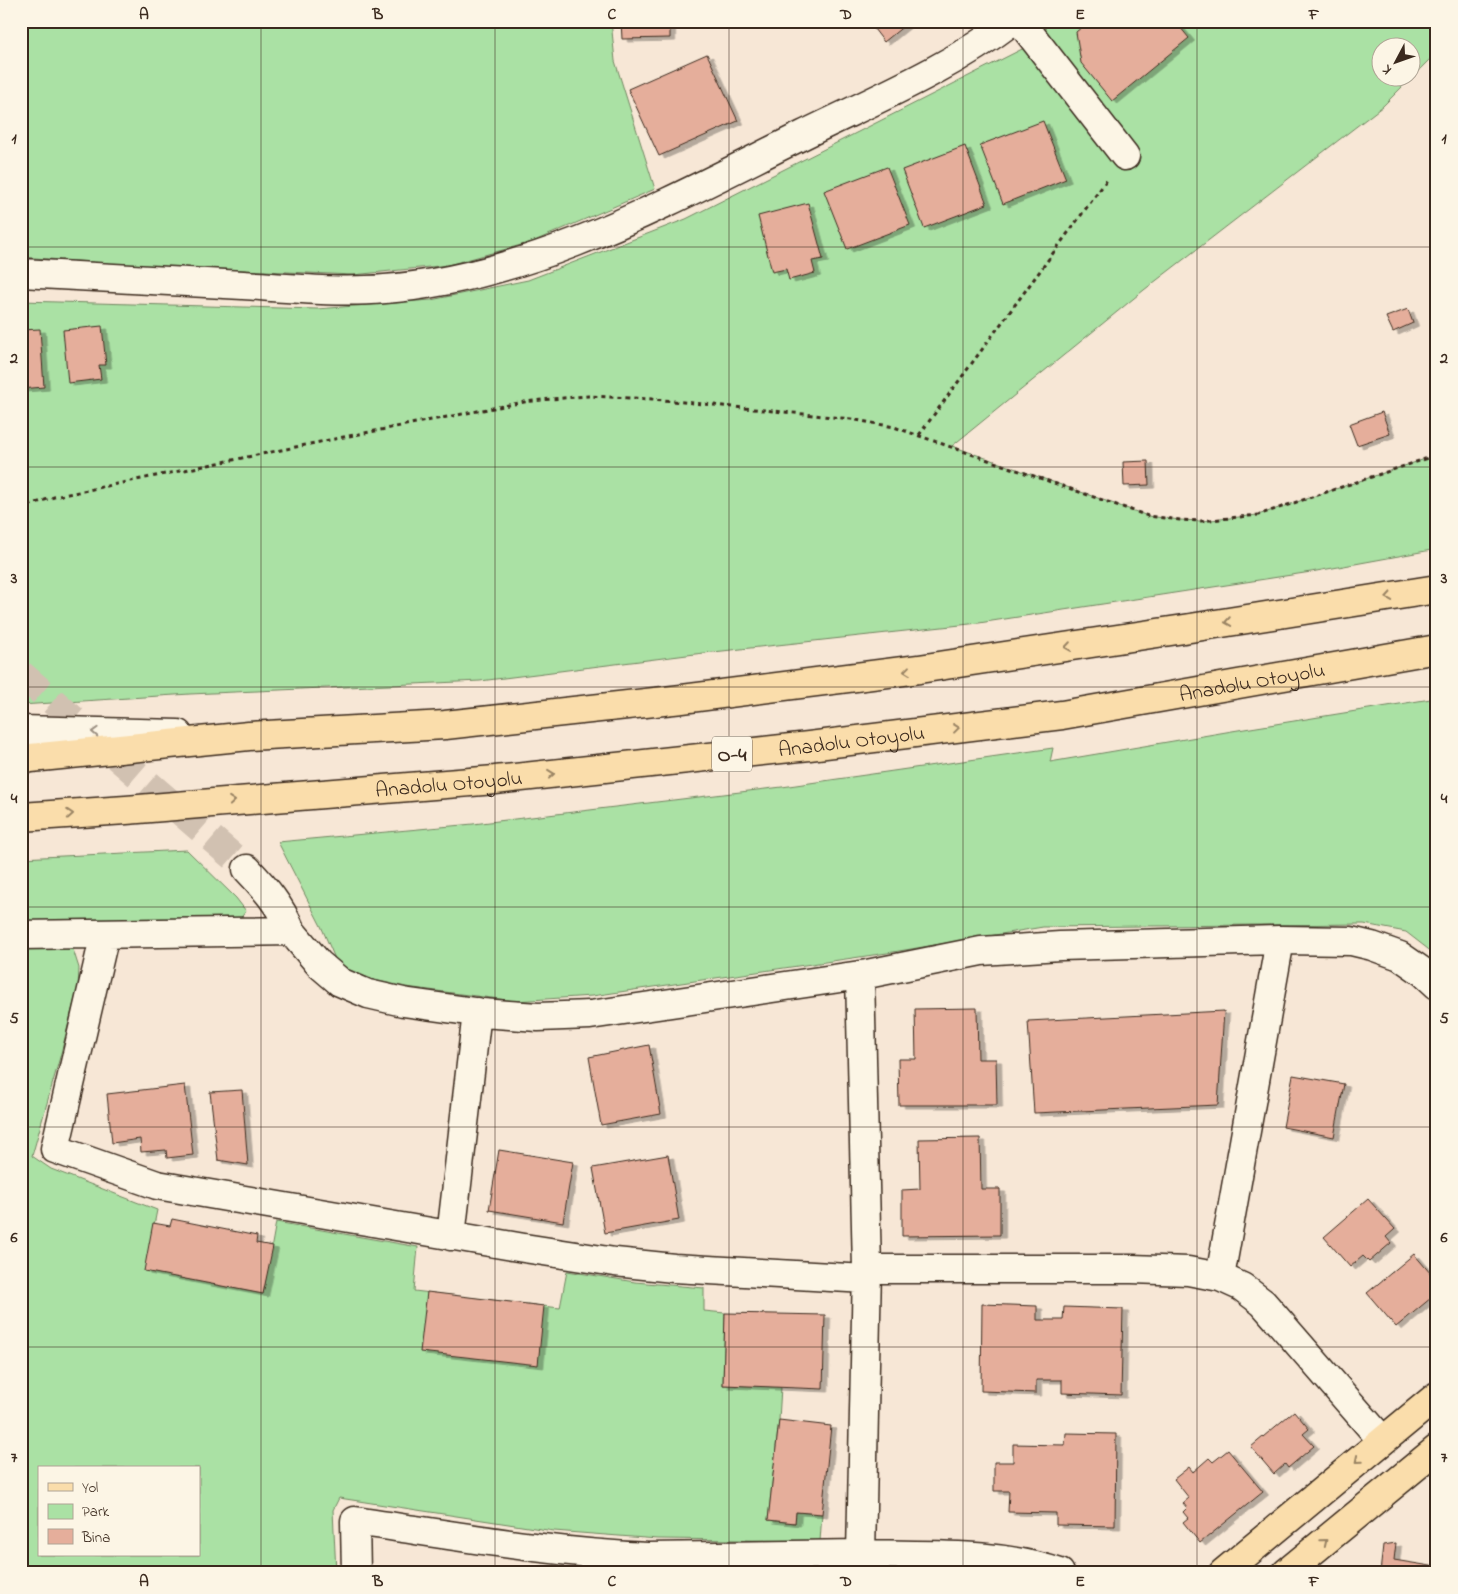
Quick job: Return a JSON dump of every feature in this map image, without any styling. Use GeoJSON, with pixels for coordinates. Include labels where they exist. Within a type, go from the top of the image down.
{"type":"FeatureCollection","features":[{"type":"Feature","properties":{"kind":"main road"},"geometry":{"type":"LineString","coordinates":[[21,759],[249,736],[445,725],[682,699],[919,669],[1184,630],[1437,589]]}},
{"type":"Feature","properties":{"kind":"main road","name":"Anadolu Otoyolu"},"geometry":{"type":"LineString","coordinates":[[21,817],[495,780],[809,746],[1062,715],[1437,649]]}},
{"type":"Feature","properties":{"kind":"main road"},"geometry":{"type":"LineString","coordinates":[[1222,1573],[1437,1396]]}},
{"type":"Feature","properties":{"kind":"main road"},"geometry":{"type":"LineString","coordinates":[[1286,1573],[1437,1450]]}},
{"type":"Feature","properties":{"kind":"street"},"geometry":{"type":"LineString","coordinates":[[21,273],[331,290],[384,289],[441,282],[505,266],[595,235],[673,198],[940,67],[986,41],[1012,21]]}},
{"type":"Feature","properties":{"kind":"street"},"geometry":{"type":"LineString","coordinates":[[1020,21],[1125,156]]}},
{"type":"Feature","properties":{"kind":"street"},"geometry":{"type":"LineString","coordinates":[[21,730],[249,736]]}},
{"type":"Feature","properties":{"kind":"street"},"geometry":{"type":"LineString","coordinates":[[246,869],[283,912],[291,931],[319,964],[340,982],[368,994],[403,1002],[477,1012],[538,1017],[590,1015],[860,975],[981,951],[1060,946],[1280,940],[1350,941],[1372,946],[1400,956],[1423,972],[1437,985]]}},
{"type":"Feature","properties":{"kind":"street"},"geometry":{"type":"LineString","coordinates":[[21,935],[291,931]]}},
{"type":"Feature","properties":{"kind":"street"},"geometry":{"type":"LineString","coordinates":[[105,934],[55,1149],[157,1185],[451,1236],[615,1262],[674,1268],[866,1274],[1132,1269],[1188,1271],[1220,1277],[1242,1287],[1263,1303],[1382,1440]]}},
{"type":"Feature","properties":{"kind":"street"},"geometry":{"type":"LineString","coordinates":[[1220,1277],[1280,940]]}},
{"type":"Feature","properties":{"kind":"street"},"geometry":{"type":"LineString","coordinates":[[860,975],[866,1274],[861,1554]]}},
{"type":"Feature","properties":{"kind":"street"},"geometry":{"type":"LineString","coordinates":[[451,1236],[477,1012]]}},
{"type":"Feature","properties":{"kind":"street"},"geometry":{"type":"LineString","coordinates":[[356,1573],[355,1521],[588,1554],[648,1557],[861,1554],[968,1557],[1015,1562],[1060,1573]]}},
{"type":"Feature","properties":{"kind":"path"},"geometry":{"type":"LineString","coordinates":[[919,435],[1125,156]]}},
{"type":"Feature","properties":{"kind":"path"},"geometry":{"type":"LineString","coordinates":[[21,508],[54,497],[339,438],[524,402],[588,396],[653,399],[804,414],[851,419],[894,427],[1148,516],[1180,520],[1201,521],[1258,515],[1437,455]]}},
{"type":"Feature","properties":{"kind":"green space"},"geometry":{"type":"Polygon","coordinates":[[[21,21],[611,21],[615,61],[655,189],[532,242],[448,265],[353,275],[132,265],[21,257],[21,21]]]}},
{"type":"Feature","properties":{"kind":"green space"},"geometry":{"type":"Polygon","coordinates":[[[1048,21],[1437,21],[1437,52],[1420,69],[1420,38],[1370,38],[1370,88],[1401,88],[1383,106],[1144,290],[952,446],[1148,516],[1201,521],[1258,515],[1437,455],[1437,549],[1311,572],[979,623],[695,654],[480,681],[190,694],[21,705],[21,301],[317,309],[431,300],[528,280],[686,219],[1036,42],[1048,21]]]}},
{"type":"Feature","properties":{"kind":"green space"},"geometry":{"type":"Polygon","coordinates":[[[1437,698],[1437,956],[1406,932],[1364,924],[1043,927],[887,953],[592,996],[515,1001],[406,987],[357,976],[336,961],[321,926],[278,842],[473,824],[782,787],[1053,748],[1050,762],[1437,698]]]}},
{"type":"Feature","properties":{"kind":"green space"},"geometry":{"type":"Polygon","coordinates":[[[187,850],[236,898],[246,911],[240,919],[21,922],[21,858],[187,850]]]}},
{"type":"Feature","properties":{"kind":"green space"},"geometry":{"type":"Polygon","coordinates":[[[70,940],[79,968],[78,987],[32,1156],[51,1169],[157,1210],[145,1271],[263,1294],[276,1222],[418,1247],[414,1291],[560,1308],[567,1271],[635,1282],[704,1288],[704,1311],[725,1313],[723,1385],[781,1387],[768,1520],[795,1523],[796,1512],[822,1514],[820,1541],[658,1539],[554,1531],[339,1498],[333,1510],[336,1573],[21,1573],[21,944],[70,940]]]}},
{"type":"Feature","properties":{"kind":"building"},"geometry":{"type":"Polygon","coordinates":[[[621,21],[670,21],[670,38],[622,39],[621,21]]]}},
{"type":"Feature","properties":{"kind":"building"},"geometry":{"type":"Polygon","coordinates":[[[868,21],[910,21],[884,42],[868,21]]]}},
{"type":"Feature","properties":{"kind":"building"},"geometry":{"type":"Polygon","coordinates":[[[1089,21],[1175,21],[1189,38],[1112,101],[1081,63],[1076,32],[1089,21]]]}},
{"type":"Feature","properties":{"kind":"building"},"geometry":{"type":"Polygon","coordinates":[[[707,54],[738,121],[659,156],[628,89],[707,54]]]}},
{"type":"Feature","properties":{"kind":"building"},"geometry":{"type":"Polygon","coordinates":[[[1043,121],[1066,179],[1003,204],[980,145],[1043,121]]]}},
{"type":"Feature","properties":{"kind":"building"},"geometry":{"type":"Polygon","coordinates":[[[965,146],[987,204],[924,228],[902,170],[965,146]]]}},
{"type":"Feature","properties":{"kind":"building"},"geometry":{"type":"Polygon","coordinates":[[[887,167],[910,225],[847,249],[824,191],[887,167]]]}},
{"type":"Feature","properties":{"kind":"building"},"geometry":{"type":"Polygon","coordinates":[[[808,203],[823,259],[812,261],[815,273],[789,280],[786,269],[772,272],[758,216],[808,203]]]}},
{"type":"Feature","properties":{"kind":"building"},"geometry":{"type":"Polygon","coordinates":[[[1408,309],[1413,323],[1393,332],[1386,317],[1408,309]]]}},
{"type":"Feature","properties":{"kind":"building"},"geometry":{"type":"Polygon","coordinates":[[[102,326],[106,365],[99,365],[101,379],[68,383],[63,330],[102,326]]]}},
{"type":"Feature","properties":{"kind":"building"},"geometry":{"type":"Polygon","coordinates":[[[40,329],[44,387],[21,389],[21,330],[40,329]]]}},
{"type":"Feature","properties":{"kind":"building"},"geometry":{"type":"Polygon","coordinates":[[[1382,412],[1390,434],[1357,445],[1349,424],[1382,412]]]}},
{"type":"Feature","properties":{"kind":"building"},"geometry":{"type":"Polygon","coordinates":[[[1148,461],[1149,485],[1124,486],[1123,462],[1148,461]]]}},
{"type":"Feature","properties":{"kind":"building"},"geometry":{"type":"Polygon","coordinates":[[[977,1008],[978,1059],[996,1059],[997,1105],[899,1105],[898,1059],[916,1059],[915,1009],[977,1008]]]}},
{"type":"Feature","properties":{"kind":"building"},"geometry":{"type":"Polygon","coordinates":[[[1224,1011],[1218,1105],[1034,1113],[1028,1021],[1224,1011]]]}},
{"type":"Feature","properties":{"kind":"building"},"geometry":{"type":"Polygon","coordinates":[[[649,1045],[661,1114],[601,1125],[589,1057],[649,1045]]]}},
{"type":"Feature","properties":{"kind":"building"},"geometry":{"type":"Polygon","coordinates":[[[1293,1075],[1344,1084],[1334,1137],[1283,1127],[1293,1075]]]}},
{"type":"Feature","properties":{"kind":"building"},"geometry":{"type":"Polygon","coordinates":[[[185,1085],[193,1155],[167,1158],[166,1150],[141,1152],[140,1139],[112,1143],[107,1094],[185,1085]]]}},
{"type":"Feature","properties":{"kind":"building"},"geometry":{"type":"Polygon","coordinates":[[[242,1090],[248,1165],[218,1160],[210,1092],[242,1090]]]}},
{"type":"Feature","properties":{"kind":"building"},"geometry":{"type":"Polygon","coordinates":[[[980,1138],[981,1189],[1000,1189],[1000,1235],[902,1236],[902,1190],[920,1189],[919,1139],[980,1138]]]}},
{"type":"Feature","properties":{"kind":"building"},"geometry":{"type":"Polygon","coordinates":[[[499,1150],[573,1162],[563,1222],[489,1210],[499,1150]]]}},
{"type":"Feature","properties":{"kind":"building"},"geometry":{"type":"Polygon","coordinates":[[[668,1155],[679,1220],[605,1233],[593,1168],[668,1155]]]}},
{"type":"Feature","properties":{"kind":"building"},"geometry":{"type":"Polygon","coordinates":[[[1368,1199],[1395,1229],[1386,1237],[1391,1243],[1369,1262],[1363,1256],[1350,1267],[1324,1237],[1368,1199]]]}},
{"type":"Feature","properties":{"kind":"building"},"geometry":{"type":"Polygon","coordinates":[[[172,1219],[257,1236],[256,1243],[273,1246],[263,1294],[144,1271],[153,1223],[170,1226],[172,1219]]]}},
{"type":"Feature","properties":{"kind":"building"},"geometry":{"type":"Polygon","coordinates":[[[1414,1254],[1437,1281],[1437,1293],[1396,1327],[1367,1293],[1414,1254]]]}},
{"type":"Feature","properties":{"kind":"building"},"geometry":{"type":"Polygon","coordinates":[[[427,1292],[544,1306],[538,1365],[420,1352],[427,1292]]]}},
{"type":"Feature","properties":{"kind":"building"},"geometry":{"type":"Polygon","coordinates":[[[982,1304],[1037,1306],[1037,1320],[1063,1320],[1064,1307],[1123,1309],[1121,1395],[1062,1393],[1062,1380],[1036,1380],[1036,1393],[981,1391],[982,1304]]]}},
{"type":"Feature","properties":{"kind":"building"},"geometry":{"type":"Polygon","coordinates":[[[725,1313],[825,1315],[823,1389],[723,1385],[725,1313]]]}},
{"type":"Feature","properties":{"kind":"building"},"geometry":{"type":"Polygon","coordinates":[[[1294,1411],[1309,1429],[1303,1434],[1314,1446],[1288,1468],[1285,1464],[1274,1474],[1251,1447],[1294,1411]]]}},
{"type":"Feature","properties":{"kind":"building"},"geometry":{"type":"Polygon","coordinates":[[[779,1420],[831,1426],[822,1514],[796,1512],[795,1523],[768,1520],[779,1420]]]}},
{"type":"Feature","properties":{"kind":"building"},"geometry":{"type":"Polygon","coordinates":[[[1066,1433],[1116,1434],[1115,1526],[1056,1525],[1056,1513],[1008,1512],[1009,1491],[994,1491],[994,1462],[1013,1462],[1013,1444],[1065,1445],[1066,1433]]]}},
{"type":"Feature","properties":{"kind":"building"},"geometry":{"type":"Polygon","coordinates":[[[1228,1450],[1263,1492],[1200,1543],[1183,1522],[1188,1518],[1183,1512],[1187,1508],[1183,1503],[1189,1498],[1174,1479],[1189,1467],[1193,1472],[1209,1458],[1213,1462],[1228,1450]]]}},
{"type":"Feature","properties":{"kind":"building"},"geometry":{"type":"Polygon","coordinates":[[[1396,1543],[1394,1560],[1437,1567],[1437,1573],[1380,1573],[1383,1545],[1396,1543]]]}},
{"type":"Feature","properties":{"kind":"tunnel"},"geometry":{"type":"LineString","coordinates":[[21,674],[247,869]]}}]}
